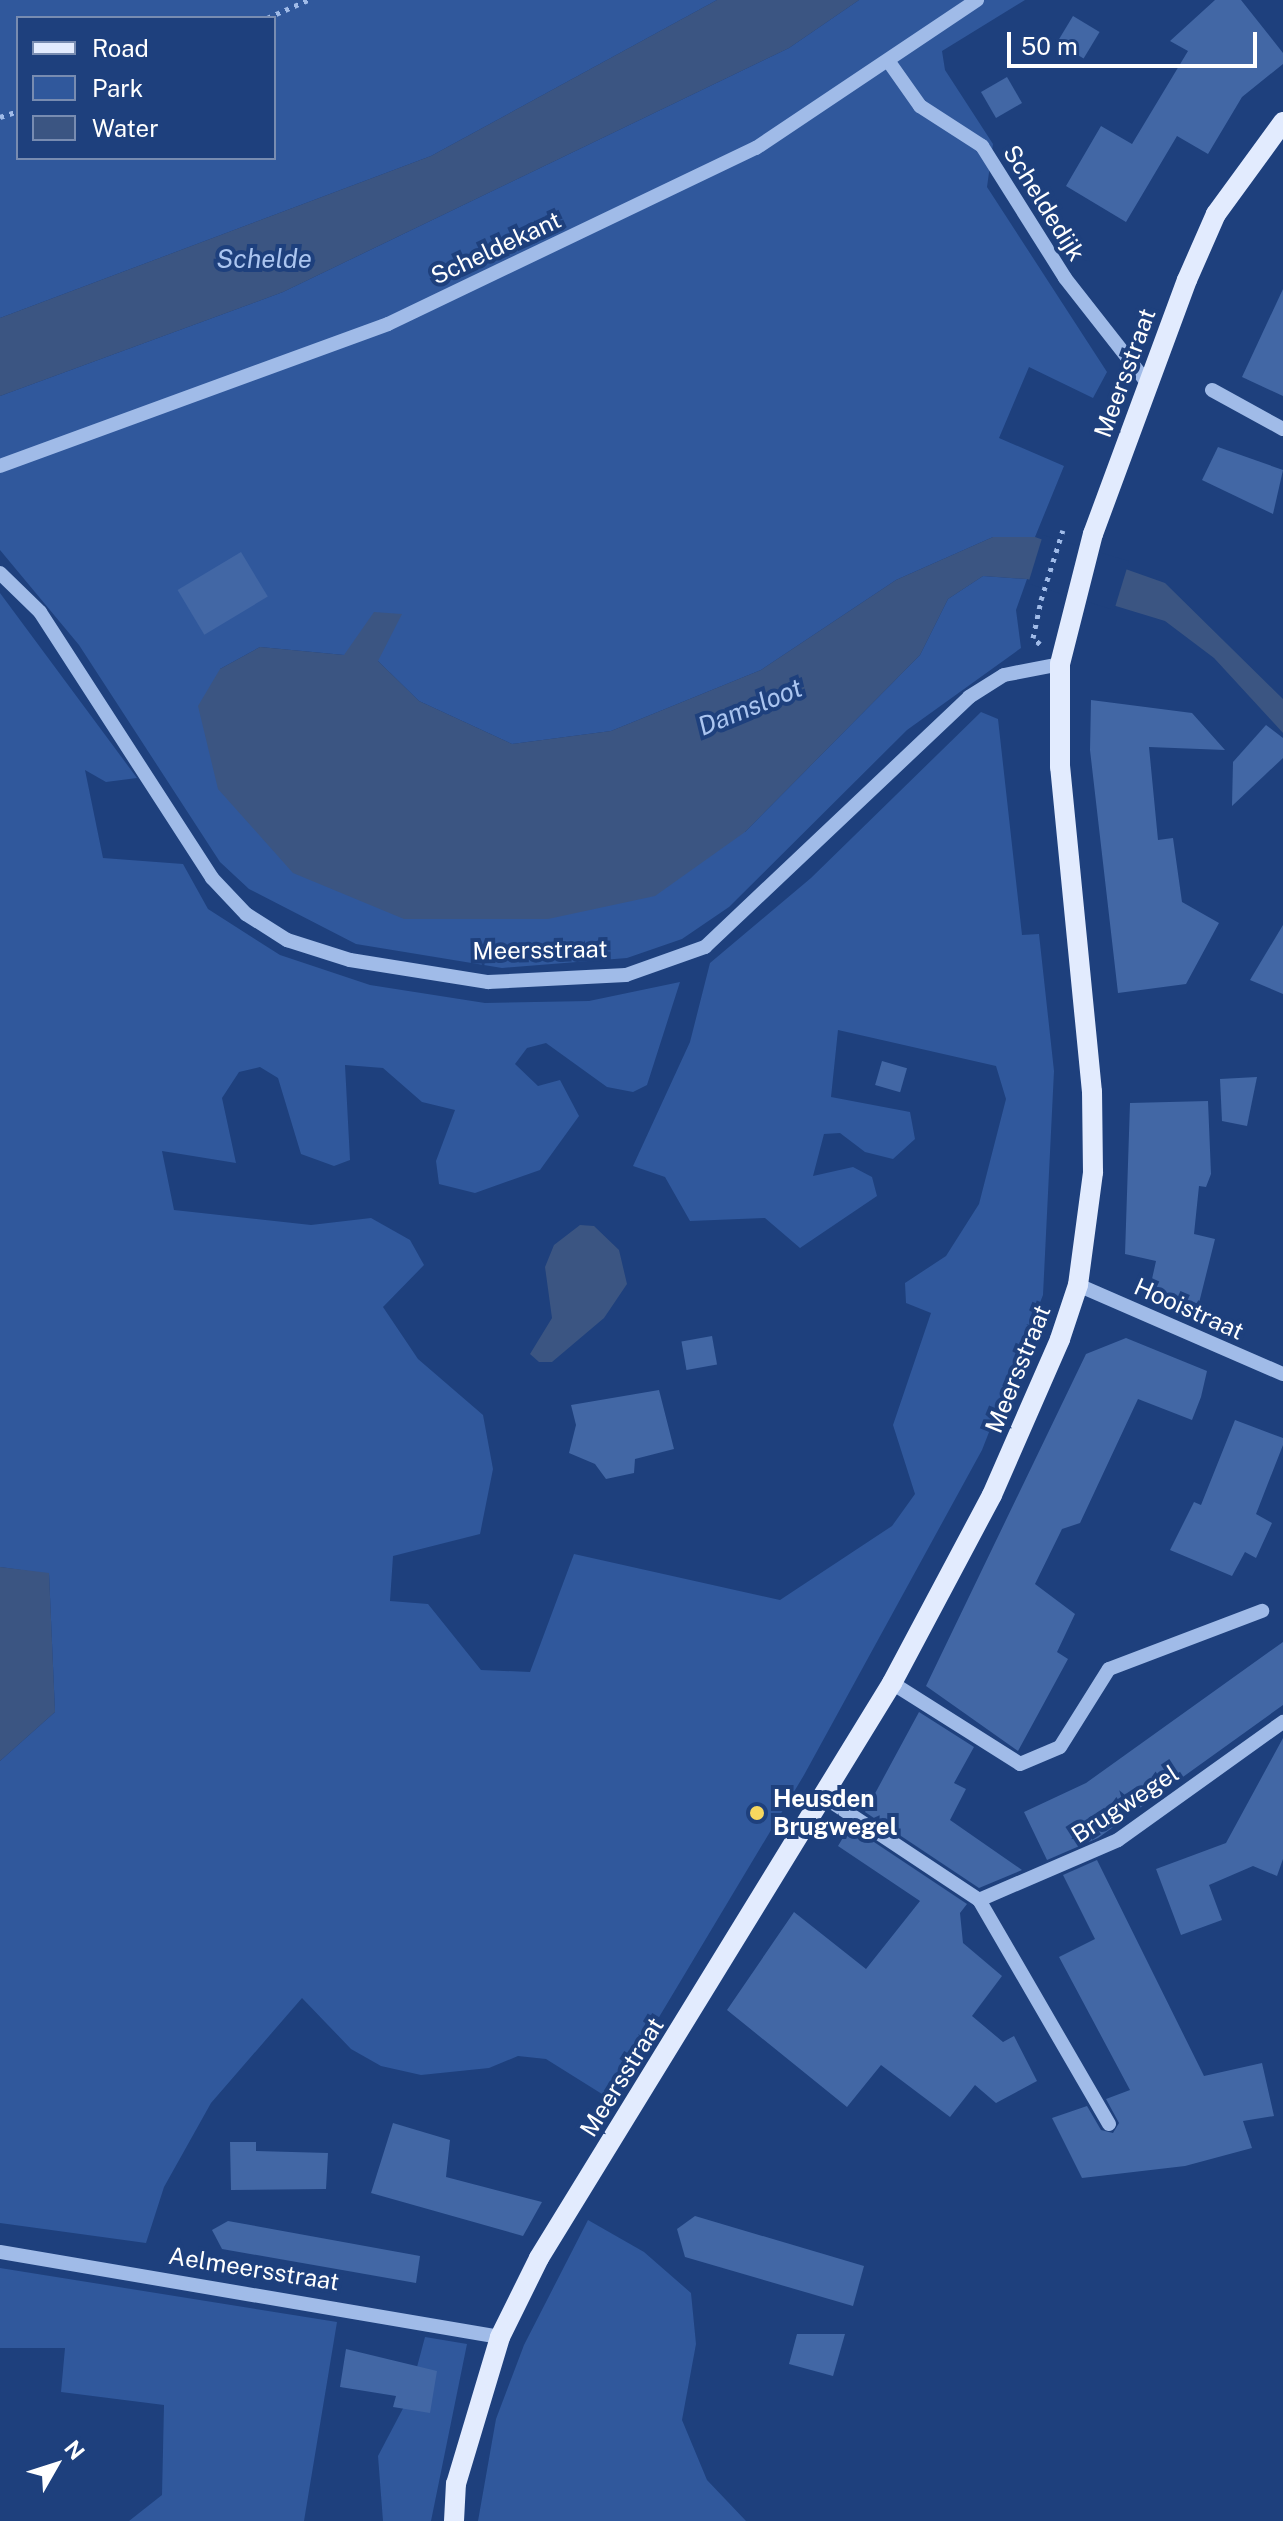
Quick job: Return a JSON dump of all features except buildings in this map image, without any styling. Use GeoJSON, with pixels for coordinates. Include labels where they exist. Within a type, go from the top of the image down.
{"type":"FeatureCollection","features":[{"type":"Feature","properties":{"kind":"main road","name":"Meersstraat"},"geometry":{"type":"LineString","coordinates":[[454,2521],[456,2484],[500,2337],[539,2258],[892,1683],[1026,1424],[1078,1285],[1093,1172],[1092,1092],[1060,767],[1060,664],[1071,609],[1093,534],[1148,384],[1216,214],[1283,122]]}},
{"type":"Feature","properties":{"kind":"street","name":"Scheldekant"},"geometry":{"type":"LineString","coordinates":[[0,466],[388,324],[756,148],[889,62],[977,0]]}},
{"type":"Feature","properties":{"kind":"street","name":"Scheldedijk"},"geometry":{"type":"LineString","coordinates":[[889,62],[920,106],[982,146],[1065,278],[1148,384]]}},
{"type":"Feature","properties":{"kind":"street"},"geometry":{"type":"LineString","coordinates":[[1212,390],[1283,429]]}},
{"type":"Feature","properties":{"kind":"street","name":"Meersstraat"},"geometry":{"type":"LineString","coordinates":[[0,573],[40,612],[212,878],[246,914],[287,940],[350,960],[488,982],[626,975],[705,947],[969,697],[1004,675],[1060,664]]}},
{"type":"Feature","properties":{"kind":"street","name":"Hooistraat"},"geometry":{"type":"LineString","coordinates":[[1078,1285],[1283,1374]]}},
{"type":"Feature","properties":{"kind":"street"},"geometry":{"type":"LineString","coordinates":[[892,1683],[1020,1764],[1060,1747],[1109,1669],[1262,1611]]}},
{"type":"Feature","properties":{"kind":"street","name":"Brugwegel"},"geometry":{"type":"LineString","coordinates":[[979,1900],[1118,1840],[1283,1722]]}},
{"type":"Feature","properties":{"kind":"street"},"geometry":{"type":"LineString","coordinates":[[824,1797],[979,1900],[1109,2124]]}},
{"type":"Feature","properties":{"kind":"street","name":"Aelmeersstraat"},"geometry":{"type":"LineString","coordinates":[[0,2252],[500,2337]]}},
{"type":"Feature","properties":{"kind":"path"},"geometry":{"type":"LineString","coordinates":[[272,16],[308,0]]}},
{"type":"Feature","properties":{"kind":"path"},"geometry":{"type":"LineString","coordinates":[[1041,600],[1065,525]]}},
{"type":"Feature","properties":{"kind":"green space"},"geometry":{"type":"Polygon","coordinates":[[[0,0],[717,0],[431,156],[0,318],[0,0]]]}},
{"type":"Feature","properties":{"kind":"green space"},"geometry":{"type":"Polygon","coordinates":[[[859,0],[1025,0],[942,51],[945,70],[993,144],[987,187],[1107,372],[1093,398],[1029,367],[999,438],[1064,466],[1035,537],[993,537],[896,580],[761,670],[611,731],[512,744],[419,701],[378,661],[344,655],[260,647],[220,669],[745,832],[920,655],[948,599],[983,576],[1027,579],[1016,610],[1021,648],[907,730],[729,907],[682,939],[627,958],[502,968],[356,944],[249,889],[220,862],[79,645],[0,550],[0,396],[283,292],[789,48],[859,0]]]}},
{"type":"Feature","properties":{"kind":"green space"},"geometry":{"type":"Polygon","coordinates":[[[0,593],[137,778],[106,782],[85,770],[103,858],[183,864],[208,909],[280,955],[370,985],[485,1003],[589,1001],[680,982],[647,1085],[633,1092],[607,1087],[546,1043],[527,1048],[515,1064],[538,1086],[560,1080],[579,1116],[540,1170],[475,1193],[439,1184],[436,1161],[455,1110],[422,1102],[383,1068],[345,1065],[350,1160],[334,1166],[301,1154],[278,1078],[260,1067],[239,1072],[222,1098],[236,1163],[162,1151],[174,1210],[311,1225],[371,1218],[410,1240],[424,1265],[383,1307],[418,1359],[483,1415],[493,1469],[480,1534],[393,1556],[390,1601],[428,1604],[481,1670],[530,1672],[574,1554],[780,1600],[892,1526],[915,1494],[893,1425],[931,1313],[906,1303],[905,1283],[946,1256],[979,1204],[1006,1099],[996,1066],[838,1030],[831,1097],[910,1112],[915,1139],[893,1159],[865,1152],[840,1133],[824,1134],[813,1176],[853,1167],[872,1177],[877,1196],[800,1248],[765,1218],[690,1221],[665,1177],[633,1166],[690,1042],[710,963],[811,878],[981,712],[998,719],[1022,935],[1039,934],[1054,1071],[1043,1295],[982,1450],[804,1775],[610,2099],[546,2059],[518,2056],[489,2068],[421,2075],[381,2066],[351,2049],[302,1998],[211,2103],[164,2187],[146,2243],[0,2223],[0,1761],[55,1712],[49,1574],[0,1567],[0,593]]]}},
{"type":"Feature","properties":{"kind":"green space"},"geometry":{"type":"Polygon","coordinates":[[[588,2220],[644,2252],[691,2293],[696,2344],[682,2420],[707,2480],[746,2521],[478,2521],[496,2419],[524,2345],[588,2220]]]}},
{"type":"Feature","properties":{"kind":"green space"},"geometry":{"type":"Polygon","coordinates":[[[0,2268],[337,2322],[304,2521],[129,2521],[162,2495],[164,2405],[61,2392],[65,2348],[0,2348],[0,2268]]]}},
{"type":"Feature","properties":{"kind":"green space"},"geometry":{"type":"Polygon","coordinates":[[[425,2337],[467,2344],[431,2521],[383,2521],[378,2456],[409,2397],[425,2337]]]}},
{"type":"Feature","properties":{"kind":"water","name":"Schelde"},"geometry":{"type":"Polygon","coordinates":[[[717,0],[859,0],[789,48],[283,292],[0,396],[0,318],[431,156],[717,0]]]}},
{"type":"Feature","properties":{"kind":"water","name":"Damsloot"},"geometry":{"type":"Polygon","coordinates":[[[993,537],[1035,537],[1165,583],[1283,699],[1283,733],[1214,658],[1165,621],[1027,579],[983,576],[948,599],[920,655],[745,832],[655,896],[548,919],[404,919],[293,873],[218,789],[198,706],[220,669],[260,647],[344,655],[374,612],[402,614],[378,661],[419,701],[512,744],[611,731],[761,670],[896,580],[993,537]]]}},
{"type":"Feature","properties":{"kind":"water"},"geometry":{"type":"Polygon","coordinates":[[[580,1225],[594,1226],[619,1250],[627,1284],[604,1318],[552,1362],[539,1362],[530,1354],[552,1318],[545,1267],[554,1245],[580,1225]]]}},
{"type":"Feature","properties":{"kind":"water"},"geometry":{"type":"Polygon","coordinates":[[[0,1567],[49,1573],[55,1712],[0,1761],[0,1567]]]}},
{"type":"Feature","properties":{"kind":"pier"},"geometry":{"type":"Polygon","coordinates":[[[1043,535],[1129,561],[1114,610],[1028,584],[1043,535]]]}},
{"type":"Feature","properties":{"kind":"place","name":"Heusden Brugwegel"},"geometry":{"type":"Point","coordinates":[757,1813]}}]}
